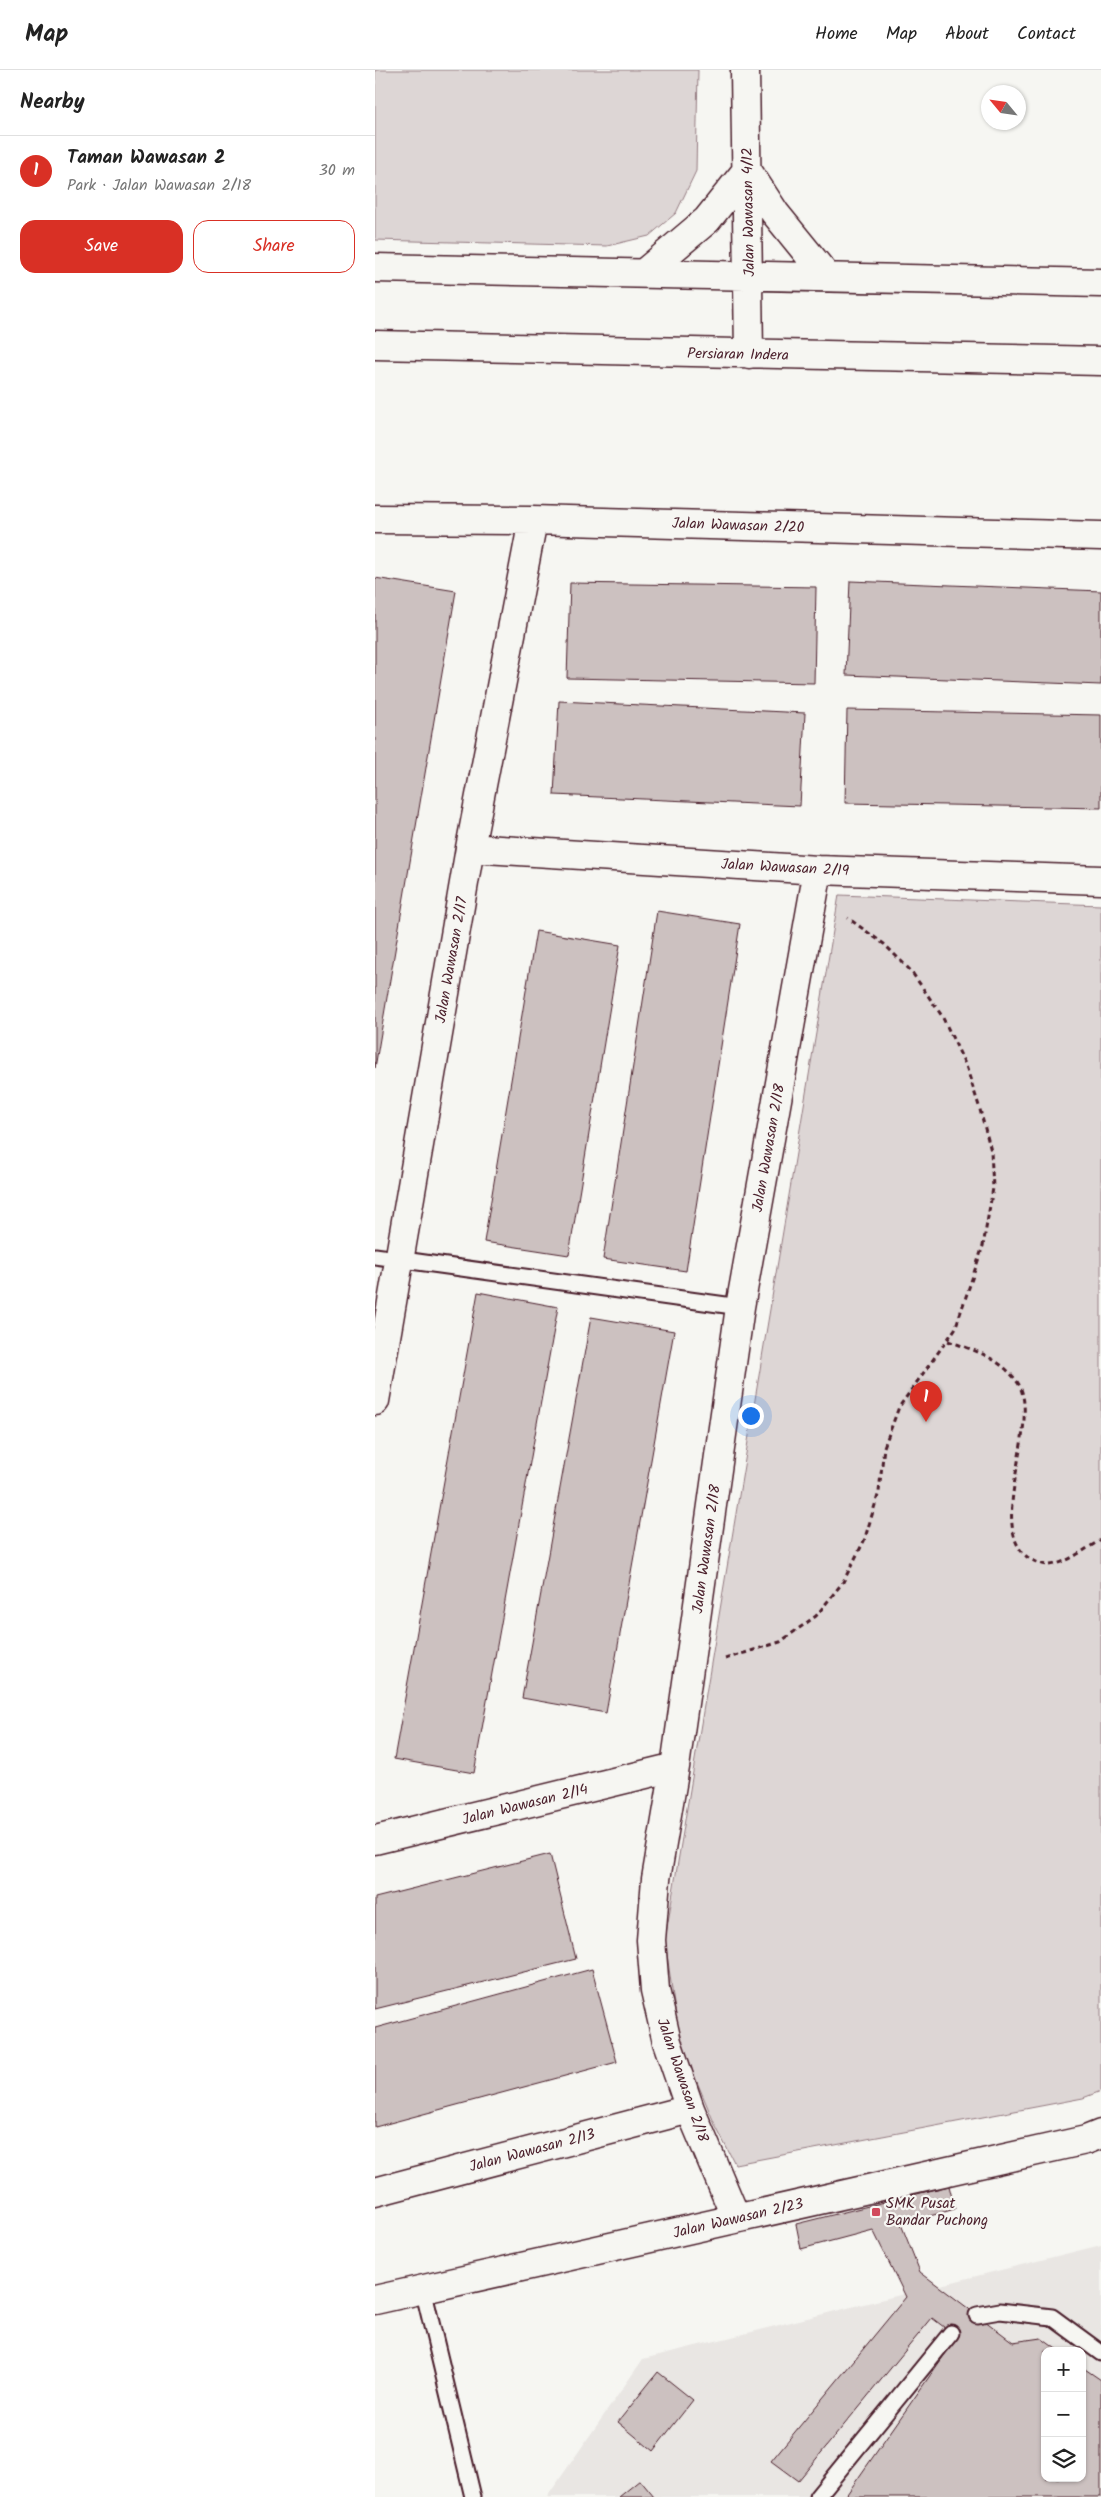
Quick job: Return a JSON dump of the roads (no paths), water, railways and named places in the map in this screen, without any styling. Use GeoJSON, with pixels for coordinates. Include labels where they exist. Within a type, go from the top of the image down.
{"type":"FeatureCollection","features":[{"type":"Feature","properties":{"kind":"street","name":"Jalan Wawasan 4/12"},"geometry":{"type":"LineString","coordinates":[[745,70],[749,354]]}},
{"type":"Feature","properties":{"kind":"street"},"geometry":{"type":"LineString","coordinates":[[644,273],[707,220],[747,170],[775,213],[827,277]]}},
{"type":"Feature","properties":{"kind":"street"},"geometry":{"type":"LineString","coordinates":[[375,268],[1101,283]]}},
{"type":"Feature","properties":{"kind":"street","name":"Persiaran Indera"},"geometry":{"type":"LineString","coordinates":[[375,345],[1101,361]]}},
{"type":"Feature","properties":{"kind":"street","name":"Jalan Wawasan 2/20"},"geometry":{"type":"LineString","coordinates":[[375,519],[533,520],[1101,536]]}},
{"type":"Feature","properties":{"kind":"street","name":"Jalan Wawasan 2/17"},"geometry":{"type":"LineString","coordinates":[[375,1401],[387,1258],[470,848],[533,520]]}},
{"type":"Feature","properties":{"kind":"street","name":"Jalan Wawasan 2/19"},"geometry":{"type":"LineString","coordinates":[[470,848],[818,870],[1101,880]]}},
{"type":"Feature","properties":{"kind":"street","name":"Jalan Wawasan 2/18"},"geometry":{"type":"LineString","coordinates":[[736,2218],[690,2108],[667,2042],[655,1990],[651,1940],[657,1879],[675,1767],[740,1306],[818,870]]}},
{"type":"Feature","properties":{"kind":"street","name":"Jalan Wawasan 2/14"},"geometry":{"type":"LineString","coordinates":[[375,1840],[675,1767]]}},
{"type":"Feature","properties":{"kind":"street","name":"Jalan Wawasan 2/13"},"geometry":{"type":"LineString","coordinates":[[375,2192],[690,2108]]}},
{"type":"Feature","properties":{"kind":"street","name":"Jalan Wawasan 2/23"},"geometry":{"type":"LineString","coordinates":[[375,2300],[1086,2140],[1101,2134]]}},
{"type":"Feature","properties":{"kind":"lane"},"geometry":{"type":"LineString","coordinates":[[387,1258],[740,1306]]}},
{"type":"Feature","properties":{"kind":"lane"},"geometry":{"type":"LineString","coordinates":[[423,2289],[473,2497]]}},
{"type":"Feature","properties":{"kind":"lane"},"geometry":{"type":"LineString","coordinates":[[977,2315],[1000,2311],[1052,2317],[1101,2353]]}},
{"type":"Feature","properties":{"kind":"lane"},"geometry":{"type":"LineString","coordinates":[[817,2497],[951,2332]]}},
{"type":"Feature","properties":{"kind":"place","name":"Taman Wawasan 2"},"geometry":{"type":"Point","coordinates":[926,1422]}},
{"type":"Feature","properties":{"kind":"place","name":"SMK Pusat Bandar Puchong"},"geometry":{"type":"Point","coordinates":[876,2212]}}]}
